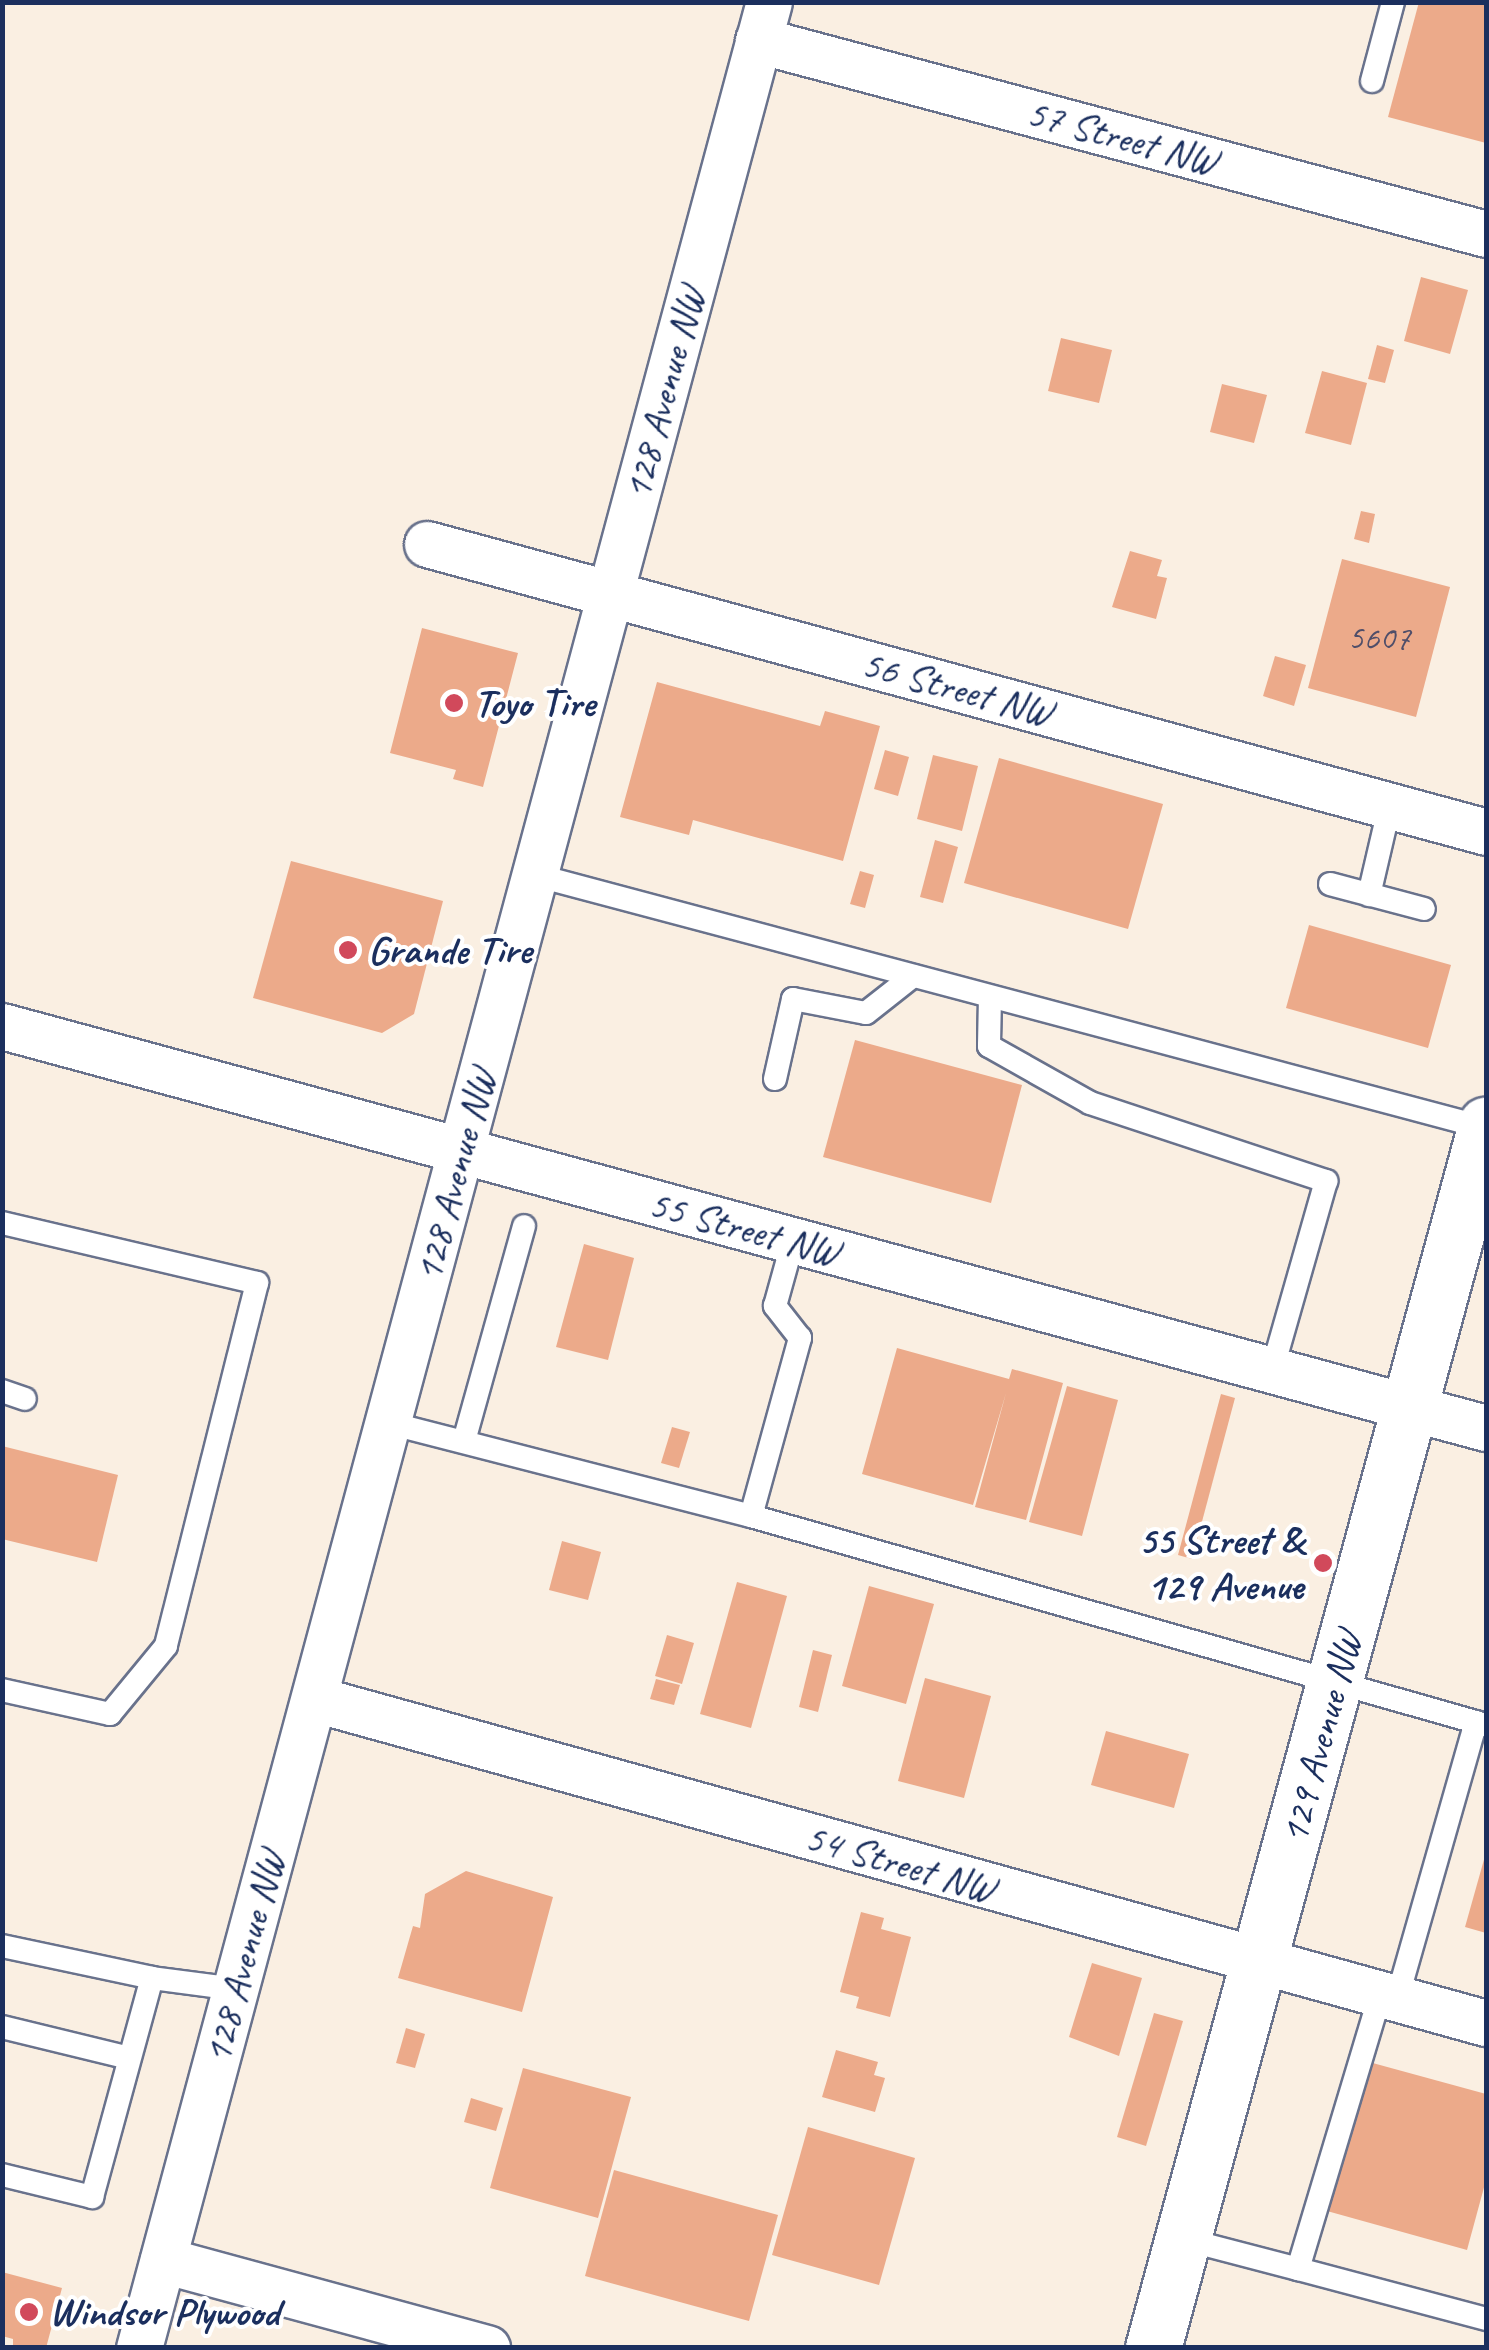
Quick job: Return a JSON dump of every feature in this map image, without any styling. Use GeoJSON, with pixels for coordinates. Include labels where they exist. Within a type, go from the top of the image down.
{"type":"FeatureCollection","features":[{"type":"Feature","properties":{"kind":"street","name":"57 Street NW"},"geometry":{"type":"LineString","coordinates":[[764,22],[1486,234]]}},
{"type":"Feature","properties":{"kind":"street","name":"128 Avenue NW"},"geometry":{"type":"LineString","coordinates":[[139,2348],[764,22]]}},
{"type":"Feature","properties":{"kind":"street","name":"56 Street NW"},"geometry":{"type":"LineString","coordinates":[[426,544],[1486,832]]}},
{"type":"Feature","properties":{"kind":"street","name":"55 Street NW"},"geometry":{"type":"LineString","coordinates":[[2,1026],[1486,1428]]}},
{"type":"Feature","properties":{"kind":"street","name":"129 Avenue NW"},"geometry":{"type":"LineString","coordinates":[[1153,2348],[1410,1407],[1479,1183],[1486,1126]]}},
{"type":"Feature","properties":{"kind":"street","name":"54 Street NW"},"geometry":{"type":"LineString","coordinates":[[315,1699],[1486,2023]]}},
{"type":"Feature","properties":{"kind":"street"},"geometry":{"type":"LineString","coordinates":[[162,2260],[488,2348]]}},
{"type":"Feature","properties":{"kind":"lane"},"geometry":{"type":"LineString","coordinates":[[1372,80],[1393,2]]}},
{"type":"Feature","properties":{"kind":"lane"},"geometry":{"type":"LineString","coordinates":[[1369,894],[1390,806]]}},
{"type":"Feature","properties":{"kind":"lane"},"geometry":{"type":"LineString","coordinates":[[535,876],[1486,1126]]}},
{"type":"Feature","properties":{"kind":"lane"},"geometry":{"type":"LineString","coordinates":[[1330,884],[1424,909]]}},
{"type":"Feature","properties":{"kind":"lane"},"geometry":{"type":"LineString","coordinates":[[775,1079],[793,999],[866,1013],[913,976]]}},
{"type":"Feature","properties":{"kind":"lane"},"geometry":{"type":"LineString","coordinates":[[990,997],[990,1046],[1090,1103],[1326,1181],[1272,1370]]}},
{"type":"Feature","properties":{"kind":"lane"},"geometry":{"type":"LineString","coordinates":[[2,1223],[258,1283],[166,1646],[110,1714],[2,1690]]}},
{"type":"Feature","properties":{"kind":"lane"},"geometry":{"type":"LineString","coordinates":[[464,1441],[524,1226]]}},
{"type":"Feature","properties":{"kind":"lane"},"geometry":{"type":"LineString","coordinates":[[751,1516],[800,1338],[775,1306],[793,1241]]}},
{"type":"Feature","properties":{"kind":"lane"},"geometry":{"type":"LineString","coordinates":[[2,1391],[25,1400]]}},
{"type":"Feature","properties":{"kind":"lane"},"geometry":{"type":"LineString","coordinates":[[389,1422],[751,1516],[1481,1723],[1298,2269]]}},
{"type":"Feature","properties":{"kind":"lane"},"geometry":{"type":"LineString","coordinates":[[2,1946],[152,1978],[236,1989]]}},
{"type":"Feature","properties":{"kind":"lane"},"geometry":{"type":"LineString","coordinates":[[2,2175],[92,2198],[152,1978]]}},
{"type":"Feature","properties":{"kind":"lane"},"geometry":{"type":"LineString","coordinates":[[2,2027],[129,2058]]}},
{"type":"Feature","properties":{"kind":"lane"},"geometry":{"type":"LineString","coordinates":[[1182,2239],[1486,2319]]}},
{"type":"Feature","properties":{"kind":"building"},"geometry":{"type":"Polygon","coordinates":[[[1419,2],[1486,2],[1486,143],[1388,117],[1419,2]]]}},
{"type":"Feature","properties":{"kind":"building"},"geometry":{"type":"Polygon","coordinates":[[[1421,277],[1468,290],[1450,354],[1404,341],[1421,277]]]}},
{"type":"Feature","properties":{"kind":"building"},"geometry":{"type":"Polygon","coordinates":[[[1061,338],[1112,350],[1099,403],[1048,391],[1061,338]]]}},
{"type":"Feature","properties":{"kind":"building"},"geometry":{"type":"Polygon","coordinates":[[[1377,345],[1394,350],[1385,383],[1368,379],[1377,345]]]}},
{"type":"Feature","properties":{"kind":"building"},"geometry":{"type":"Polygon","coordinates":[[[1322,371],[1367,383],[1351,445],[1305,433],[1322,371]]]}},
{"type":"Feature","properties":{"kind":"building"},"geometry":{"type":"Polygon","coordinates":[[[1222,384],[1267,395],[1254,443],[1210,432],[1222,384]]]}},
{"type":"Feature","properties":{"kind":"building"},"geometry":{"type":"Polygon","coordinates":[[[1361,511],[1375,514],[1369,543],[1354,539],[1361,511]]]}},
{"type":"Feature","properties":{"kind":"building"},"geometry":{"type":"Polygon","coordinates":[[[1130,551],[1162,560],[1157,576],[1167,578],[1156,619],[1112,607],[1130,551]]]}},
{"type":"Feature","properties":{"kind":"building"},"geometry":{"type":"Polygon","coordinates":[[[1342,559],[1450,587],[1416,717],[1308,688],[1342,559]]]}},
{"type":"Feature","properties":{"kind":"building","name":"Toyo Tire"},"geometry":{"type":"Polygon","coordinates":[[[422,628],[518,653],[483,787],[453,779],[456,770],[390,753],[422,628]]]}},
{"type":"Feature","properties":{"kind":"building"},"geometry":{"type":"Polygon","coordinates":[[[1275,656],[1306,665],[1294,706],[1263,696],[1275,656]]]}},
{"type":"Feature","properties":{"kind":"building"},"geometry":{"type":"Polygon","coordinates":[[[657,682],[820,726],[825,711],[880,726],[843,861],[693,820],[689,835],[620,817],[657,682]]]}},
{"type":"Feature","properties":{"kind":"building"},"geometry":{"type":"Polygon","coordinates":[[[885,750],[909,757],[898,796],[874,789],[885,750]]]}},
{"type":"Feature","properties":{"kind":"building"},"geometry":{"type":"Polygon","coordinates":[[[933,755],[978,766],[962,831],[917,819],[933,755]]]}},
{"type":"Feature","properties":{"kind":"building"},"geometry":{"type":"Polygon","coordinates":[[[999,758],[1163,804],[1128,929],[964,883],[999,758]]]}},
{"type":"Feature","properties":{"kind":"building"},"geometry":{"type":"Polygon","coordinates":[[[935,840],[958,847],[943,903],[920,897],[935,840]]]}},
{"type":"Feature","properties":{"kind":"building","name":"Grande Tire"},"geometry":{"type":"Polygon","coordinates":[[[291,861],[443,901],[414,1014],[382,1033],[253,998],[291,861]]]}},
{"type":"Feature","properties":{"kind":"building"},"geometry":{"type":"Polygon","coordinates":[[[860,871],[874,875],[865,908],[850,904],[860,871]]]}},
{"type":"Feature","properties":{"kind":"building"},"geometry":{"type":"Polygon","coordinates":[[[1309,925],[1451,965],[1428,1048],[1286,1008],[1309,925]]]}},
{"type":"Feature","properties":{"kind":"building"},"geometry":{"type":"Polygon","coordinates":[[[855,1040],[1022,1085],[991,1203],[823,1157],[855,1040]]]}},
{"type":"Feature","properties":{"kind":"building"},"geometry":{"type":"Polygon","coordinates":[[[584,1244],[634,1258],[608,1360],[556,1347],[584,1244]]]}},
{"type":"Feature","properties":{"kind":"building"},"geometry":{"type":"Polygon","coordinates":[[[897,1348],[1009,1379],[1012,1369],[1063,1383],[1026,1520],[975,1507],[1006,1393],[973,1505],[862,1474],[897,1348]]]}},
{"type":"Feature","properties":{"kind":"building"},"geometry":{"type":"Polygon","coordinates":[[[1067,1386],[1118,1400],[1082,1536],[1029,1522],[1067,1386]]]}},
{"type":"Feature","properties":{"kind":"building"},"geometry":{"type":"Polygon","coordinates":[[[1221,1394],[1235,1398],[1192,1559],[1178,1555],[1221,1394]]]}},
{"type":"Feature","properties":{"kind":"building"},"geometry":{"type":"Polygon","coordinates":[[[672,1427],[690,1432],[679,1468],[661,1463],[672,1427]]]}},
{"type":"Feature","properties":{"kind":"building"},"geometry":{"type":"Polygon","coordinates":[[[2,1446],[118,1475],[97,1562],[2,1539],[2,1446]]]}},
{"type":"Feature","properties":{"kind":"building"},"geometry":{"type":"Polygon","coordinates":[[[562,1541],[601,1552],[588,1600],[549,1590],[562,1541]]]}},
{"type":"Feature","properties":{"kind":"building"},"geometry":{"type":"Polygon","coordinates":[[[737,1582],[787,1596],[751,1728],[700,1714],[737,1582]]]}},
{"type":"Feature","properties":{"kind":"building"},"geometry":{"type":"Polygon","coordinates":[[[869,1586],[934,1604],[906,1704],[842,1686],[869,1586]]]}},
{"type":"Feature","properties":{"kind":"building"},"geometry":{"type":"Polygon","coordinates":[[[667,1635],[694,1643],[682,1684],[655,1676],[667,1635]]]}},
{"type":"Feature","properties":{"kind":"building"},"geometry":{"type":"Polygon","coordinates":[[[813,1650],[832,1655],[818,1712],[799,1707],[813,1650]]]}},
{"type":"Feature","properties":{"kind":"building"},"geometry":{"type":"Polygon","coordinates":[[[925,1678],[991,1696],[964,1798],[898,1781],[925,1678]]]}},
{"type":"Feature","properties":{"kind":"building"},"geometry":{"type":"Polygon","coordinates":[[[656,1679],[680,1685],[674,1705],[650,1699],[656,1679]]]}},
{"type":"Feature","properties":{"kind":"building"},"geometry":{"type":"Polygon","coordinates":[[[1106,1731],[1189,1754],[1174,1808],[1091,1785],[1106,1731]]]}},
{"type":"Feature","properties":{"kind":"building"},"geometry":{"type":"Polygon","coordinates":[[[1486,1856],[1486,1933],[1465,1927],[1486,1856]]]}},
{"type":"Feature","properties":{"kind":"building"},"geometry":{"type":"Polygon","coordinates":[[[466,1871],[553,1897],[522,2012],[398,1978],[413,1926],[420,1928],[425,1894],[466,1871]]]}},
{"type":"Feature","properties":{"kind":"building"},"geometry":{"type":"Polygon","coordinates":[[[861,1912],[884,1918],[881,1929],[911,1937],[890,2017],[856,2008],[859,1997],[840,1992],[861,1912]]]}},
{"type":"Feature","properties":{"kind":"building"},"geometry":{"type":"Polygon","coordinates":[[[1092,1963],[1142,1978],[1119,2056],[1069,2037],[1092,1963]]]}},
{"type":"Feature","properties":{"kind":"building"},"geometry":{"type":"Polygon","coordinates":[[[1154,2013],[1183,2021],[1146,2146],[1117,2137],[1154,2013]]]}},
{"type":"Feature","properties":{"kind":"building"},"geometry":{"type":"Polygon","coordinates":[[[406,2028],[425,2034],[415,2068],[396,2063],[406,2028]]]}},
{"type":"Feature","properties":{"kind":"building"},"geometry":{"type":"Polygon","coordinates":[[[836,2050],[878,2062],[874,2075],[885,2078],[875,2112],[822,2097],[836,2050]]]}},
{"type":"Feature","properties":{"kind":"building"},"geometry":{"type":"Polygon","coordinates":[[[1369,2062],[1486,2094],[1486,2180],[1467,2250],[1327,2211],[1369,2062]]]}},
{"type":"Feature","properties":{"kind":"building"},"geometry":{"type":"Polygon","coordinates":[[[523,2068],[631,2097],[598,2218],[490,2188],[523,2068]]]}},
{"type":"Feature","properties":{"kind":"building"},"geometry":{"type":"Polygon","coordinates":[[[471,2098],[503,2108],[496,2131],[464,2122],[471,2098]]]}},
{"type":"Feature","properties":{"kind":"building"},"geometry":{"type":"Polygon","coordinates":[[[808,2127],[915,2158],[879,2285],[772,2255],[808,2127]]]}},
{"type":"Feature","properties":{"kind":"building"},"geometry":{"type":"Polygon","coordinates":[[[614,2170],[778,2215],[749,2321],[585,2276],[614,2170]]]}},
{"type":"Feature","properties":{"kind":"building","name":"Windsor Plywood"},"geometry":{"type":"Polygon","coordinates":[[[2,2272],[62,2288],[46,2348],[13,2348],[13,2339],[2,2336],[2,2272]]]}},
{"type":"Feature","properties":{"kind":"place","name":"Toyo Tire"},"geometry":{"type":"Point","coordinates":[454,703]}},
{"type":"Feature","properties":{"kind":"place","name":"Grande Tire"},"geometry":{"type":"Point","coordinates":[348,950]}},
{"type":"Feature","properties":{"kind":"place","name":"55 Street & 129 Avenue"},"geometry":{"type":"Point","coordinates":[1323,1563]}},
{"type":"Feature","properties":{"kind":"place","name":"Windsor Plywood"},"geometry":{"type":"Point","coordinates":[29,2312]}}]}
